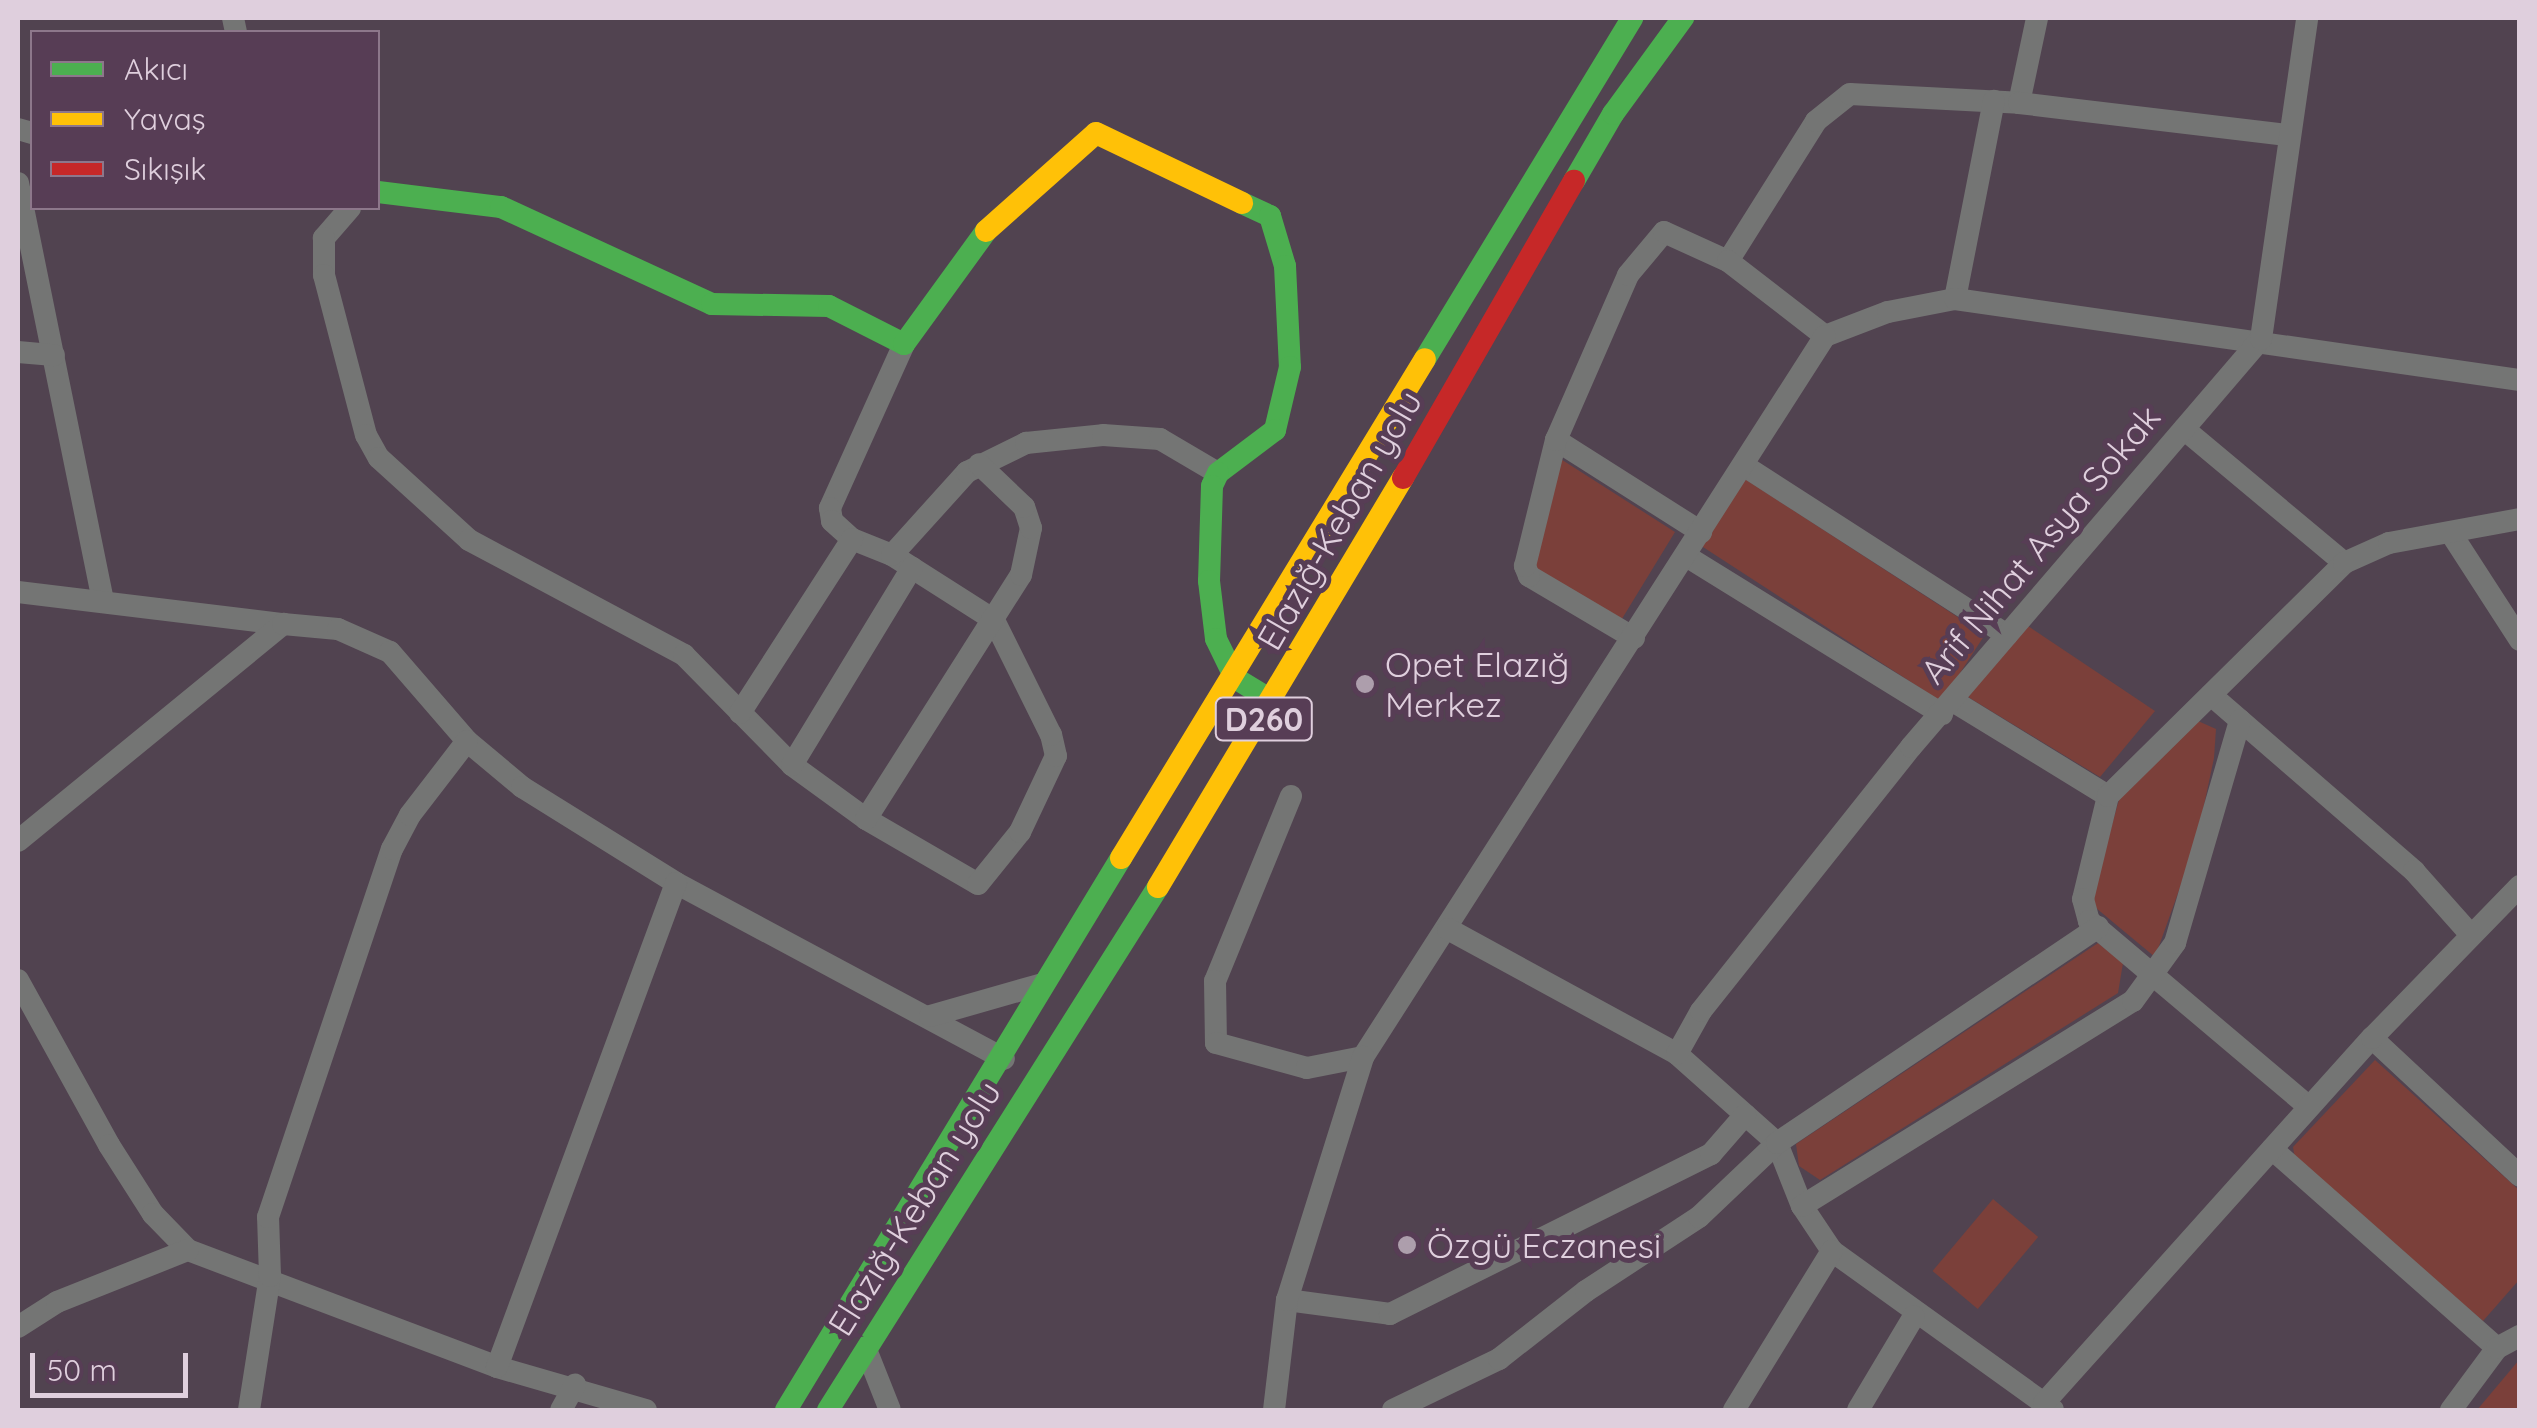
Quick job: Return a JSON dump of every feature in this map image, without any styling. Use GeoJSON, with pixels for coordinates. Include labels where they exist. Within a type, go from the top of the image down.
{"type":"FeatureCollection","features":[{"type":"Feature","properties":{"kind":"main road","name":"Elazığ-Keban yolu"},"geometry":{"type":"LineString","coordinates":[[786,1410],[1004,1059],[1632,18]]}},
{"type":"Feature","properties":{"kind":"main road","name":"Elazığ-Keban yolu"},"geometry":{"type":"LineString","coordinates":[[828,1410],[1274,702],[1613,114],[1684,18]]}},
{"type":"Feature","properties":{"kind":"main road"},"geometry":{"type":"LineString","coordinates":[[380,192],[500,206],[712,304],[829,306],[904,344],[972,243],[1096,134],[1270,216],[1280,238],[1290,366],[1275,430],[1218,473],[1211,500],[1210,611],[1235,678],[1274,702]]}},
{"type":"Feature","properties":{"kind":"street"},"geometry":{"type":"LineString","coordinates":[[2018,103],[2037,18]]}},
{"type":"Feature","properties":{"kind":"street"},"geometry":{"type":"LineString","coordinates":[[2261,339],[2307,18]]}},
{"type":"Feature","properties":{"kind":"street"},"geometry":{"type":"LineString","coordinates":[[1728,260],[1831,105],[1868,93],[2018,103],[2290,135]]}},
{"type":"Feature","properties":{"kind":"street"},"geometry":{"type":"LineString","coordinates":[[1955,299],[1994,101]]}},
{"type":"Feature","properties":{"kind":"street"},"geometry":{"type":"LineString","coordinates":[[18,183],[103,599]]}},
{"type":"Feature","properties":{"kind":"street"},"geometry":{"type":"LineString","coordinates":[[348,210],[324,238],[324,275],[366,435],[380,458],[456,531],[661,639],[792,765],[866,819],[966,881],[978,884],[999,865],[1056,756],[994,620],[892,555],[852,538],[832,521],[830,508],[904,344]]}},
{"type":"Feature","properties":{"kind":"street"},"geometry":{"type":"LineString","coordinates":[[1634,638],[1530,576],[1525,566],[1556,440],[1628,275],[1656,236],[1674,233],[1728,260],[1825,336]]}},
{"type":"Feature","properties":{"kind":"street"},"geometry":{"type":"LineString","coordinates":[[1274,1410],[1287,1300],[1363,1057],[1825,336],[1888,312],[1955,299],[2261,339],[2520,380]]}},
{"type":"Feature","properties":{"kind":"street","name":"Arif Nihat Asya Sokak"},"geometry":{"type":"LineString","coordinates":[[1676,1054],[1702,1011],[1948,707],[2261,339]]}},
{"type":"Feature","properties":{"kind":"street"},"geometry":{"type":"LineString","coordinates":[[18,352],[54,355]]}},
{"type":"Feature","properties":{"kind":"street"},"geometry":{"type":"LineString","coordinates":[[2184,429],[2344,563]]}},
{"type":"Feature","properties":{"kind":"street"},"geometry":{"type":"LineString","coordinates":[[892,555],[942,494],[978,464],[1026,443],[1126,434],[1173,443],[1218,473]]}},
{"type":"Feature","properties":{"kind":"street"},"geometry":{"type":"LineString","coordinates":[[1556,440],[1701,532]]}},
{"type":"Feature","properties":{"kind":"street"},"geometry":{"type":"LineString","coordinates":[[866,819],[1021,576],[1031,528],[1024,507],[978,464]]}},
{"type":"Feature","properties":{"kind":"street"},"geometry":{"type":"LineString","coordinates":[[1743,466],[2007,635]]}},
{"type":"Feature","properties":{"kind":"street"},"geometry":{"type":"LineString","coordinates":[[2308,1107],[2098,928],[2083,899],[2108,796],[2344,563],[2389,543],[2452,535],[2520,519]]}},
{"type":"Feature","properties":{"kind":"street"},"geometry":{"type":"LineString","coordinates":[[2452,535],[2520,640]]}},
{"type":"Feature","properties":{"kind":"street"},"geometry":{"type":"LineString","coordinates":[[740,713],[852,538]]}},
{"type":"Feature","properties":{"kind":"street"},"geometry":{"type":"LineString","coordinates":[[1686,556],[2108,796]]}},
{"type":"Feature","properties":{"kind":"street"},"geometry":{"type":"LineString","coordinates":[[792,765],[912,568]]}},
{"type":"Feature","properties":{"kind":"street"},"geometry":{"type":"LineString","coordinates":[[18,592],[338,629],[390,652],[467,741],[522,787],[676,883],[1004,1059]]}},
{"type":"Feature","properties":{"kind":"street"},"geometry":{"type":"LineString","coordinates":[[18,842],[283,624]]}},
{"type":"Feature","properties":{"kind":"street"},"geometry":{"type":"LineString","coordinates":[[2211,695],[2414,871],[2471,935]]}},
{"type":"Feature","properties":{"kind":"street"},"geometry":{"type":"LineString","coordinates":[[1802,1206],[2133,1000],[2175,944],[2240,720]]}},
{"type":"Feature","properties":{"kind":"street"},"geometry":{"type":"LineString","coordinates":[[249,1410],[270,1276],[268,1217],[374,897],[410,815],[467,741]]}},
{"type":"Feature","properties":{"kind":"street"},"geometry":{"type":"LineString","coordinates":[[1291,796],[1215,981],[1216,1043],[1307,1068],[1363,1057]]}},
{"type":"Feature","properties":{"kind":"street"},"geometry":{"type":"LineString","coordinates":[[498,1367],[676,883]]}},
{"type":"Feature","properties":{"kind":"street"},"geometry":{"type":"LineString","coordinates":[[1448,929],[1676,1054],[1776,1143],[1802,1206],[1832,1251],[1914,1316],[2049,1407],[2308,1107],[2520,886]]}},
{"type":"Feature","properties":{"kind":"street"},"geometry":{"type":"LineString","coordinates":[[1393,1410],[1499,1360],[1586,1291],[1700,1217],[1776,1143],[2098,928]]}},
{"type":"Feature","properties":{"kind":"street"},"geometry":{"type":"LineString","coordinates":[[18,980],[25,1016],[153,1214],[188,1250],[270,1276],[498,1367],[575,1385],[646,1410]]}},
{"type":"Feature","properties":{"kind":"street"},"geometry":{"type":"LineString","coordinates":[[930,1016],[1050,982]]}},
{"type":"Feature","properties":{"kind":"street"},"geometry":{"type":"LineString","coordinates":[[2372,1038],[2520,1176]]}},
{"type":"Feature","properties":{"kind":"street"},"geometry":{"type":"LineString","coordinates":[[1287,1300],[1390,1314],[1711,1154],[1745,1115]]}},
{"type":"Feature","properties":{"kind":"street"},"geometry":{"type":"LineString","coordinates":[[2272,1149],[2497,1348]]}},
{"type":"Feature","properties":{"kind":"street"},"geometry":{"type":"LineString","coordinates":[[18,1327],[58,1302],[188,1250]]}},
{"type":"Feature","properties":{"kind":"street"},"geometry":{"type":"LineString","coordinates":[[1734,1410],[1832,1251]]}},
{"type":"Feature","properties":{"kind":"street"},"geometry":{"type":"LineString","coordinates":[[1858,1410],[1914,1316]]}},
{"type":"Feature","properties":{"kind":"street"},"geometry":{"type":"LineString","coordinates":[[2451,1410],[2497,1348],[2520,1336]]}},
{"type":"Feature","properties":{"kind":"street"},"geometry":{"type":"LineString","coordinates":[[867,1352],[890,1410]]}},
{"type":"Feature","properties":{"kind":"street"},"geometry":{"type":"LineString","coordinates":[[561,1410],[575,1385]]}},
{"type":"Feature","properties":{"kind":"shaded area"},"geometry":{"type":"Polygon","coordinates":[[[1556,456],[1675,532],[1620,622],[1529,568],[1556,456]]]}},
{"type":"Feature","properties":{"kind":"shaded area"},"geometry":{"type":"Polygon","coordinates":[[[1745,479],[1985,635],[1941,702],[1701,546],[1745,479]]]}},
{"type":"Feature","properties":{"kind":"shaded area"},"geometry":{"type":"Polygon","coordinates":[[[2025,624],[2155,711],[2100,777],[1968,697],[2025,624]]]}},
{"type":"Feature","properties":{"kind":"shaded area"},"geometry":{"type":"Polygon","coordinates":[[[2198,721],[2216,729],[2214,758],[2196,843],[2155,957],[2090,903],[2120,796],[2198,721]]]}},
{"type":"Feature","properties":{"kind":"shaded area"},"geometry":{"type":"Polygon","coordinates":[[[2098,943],[2123,963],[2118,993],[1820,1180],[1799,1166],[1796,1144],[2098,943]]]}},
{"type":"Feature","properties":{"kind":"shaded area"},"geometry":{"type":"Polygon","coordinates":[[[2375,1060],[2519,1190],[2519,1280],[2483,1321],[2295,1159],[2293,1147],[2375,1060]]]}},
{"type":"Feature","properties":{"kind":"shaded area"},"geometry":{"type":"Polygon","coordinates":[[[1993,1199],[2038,1237],[1978,1309],[1933,1271],[1993,1199]]]}},
{"type":"Feature","properties":{"kind":"shaded area"},"geometry":{"type":"Polygon","coordinates":[[[2519,1360],[2519,1410],[2477,1410],[2519,1360]]]}},
{"type":"Feature","properties":{"kind":"traffic: fast"},"geometry":{"type":"LineString","coordinates":[[1425,359],[1632,18]]}},
{"type":"Feature","properties":{"kind":"traffic: fast"},"geometry":{"type":"LineString","coordinates":[[1574,181],[1613,114],[1683,18]]}},
{"type":"Feature","properties":{"kind":"traffic: fast"},"geometry":{"type":"LineString","coordinates":[[380,192],[501,207],[712,304],[829,306],[904,344],[986,231]]}},
{"type":"Feature","properties":{"kind":"traffic: fast"},"geometry":{"type":"LineString","coordinates":[[1242,203],[1270,216],[1285,266],[1290,367],[1275,430],[1218,473],[1212,486],[1209,581],[1216,639],[1235,678],[1274,702]]}},
{"type":"Feature","properties":{"kind":"traffic: fast"},"geometry":{"type":"LineString","coordinates":[[786,1410],[1121,858]]}},
{"type":"Feature","properties":{"kind":"traffic: fast"},"geometry":{"type":"LineString","coordinates":[[828,1410],[1158,887]]}},
{"type":"Feature","properties":{"kind":"traffic: slow"},"geometry":{"type":"LineString","coordinates":[[986,231],[1096,133],[1242,203]]}},
{"type":"Feature","properties":{"kind":"traffic: slow"},"geometry":{"type":"LineString","coordinates":[[1121,858],[1425,359]]}},
{"type":"Feature","properties":{"kind":"traffic: slow"},"geometry":{"type":"LineString","coordinates":[[1158,887],[1403,478]]}},
{"type":"Feature","properties":{"kind":"traffic: jam"},"geometry":{"type":"LineString","coordinates":[[1403,478],[1574,181]]}},
{"type":"Feature","properties":{"kind":"place","name":"Opet Elazığ Merkez"},"geometry":{"type":"Point","coordinates":[1365,684]}},
{"type":"Feature","properties":{"kind":"place","name":"Özgü Eczanesi"},"geometry":{"type":"Point","coordinates":[1407,1245]}}]}
